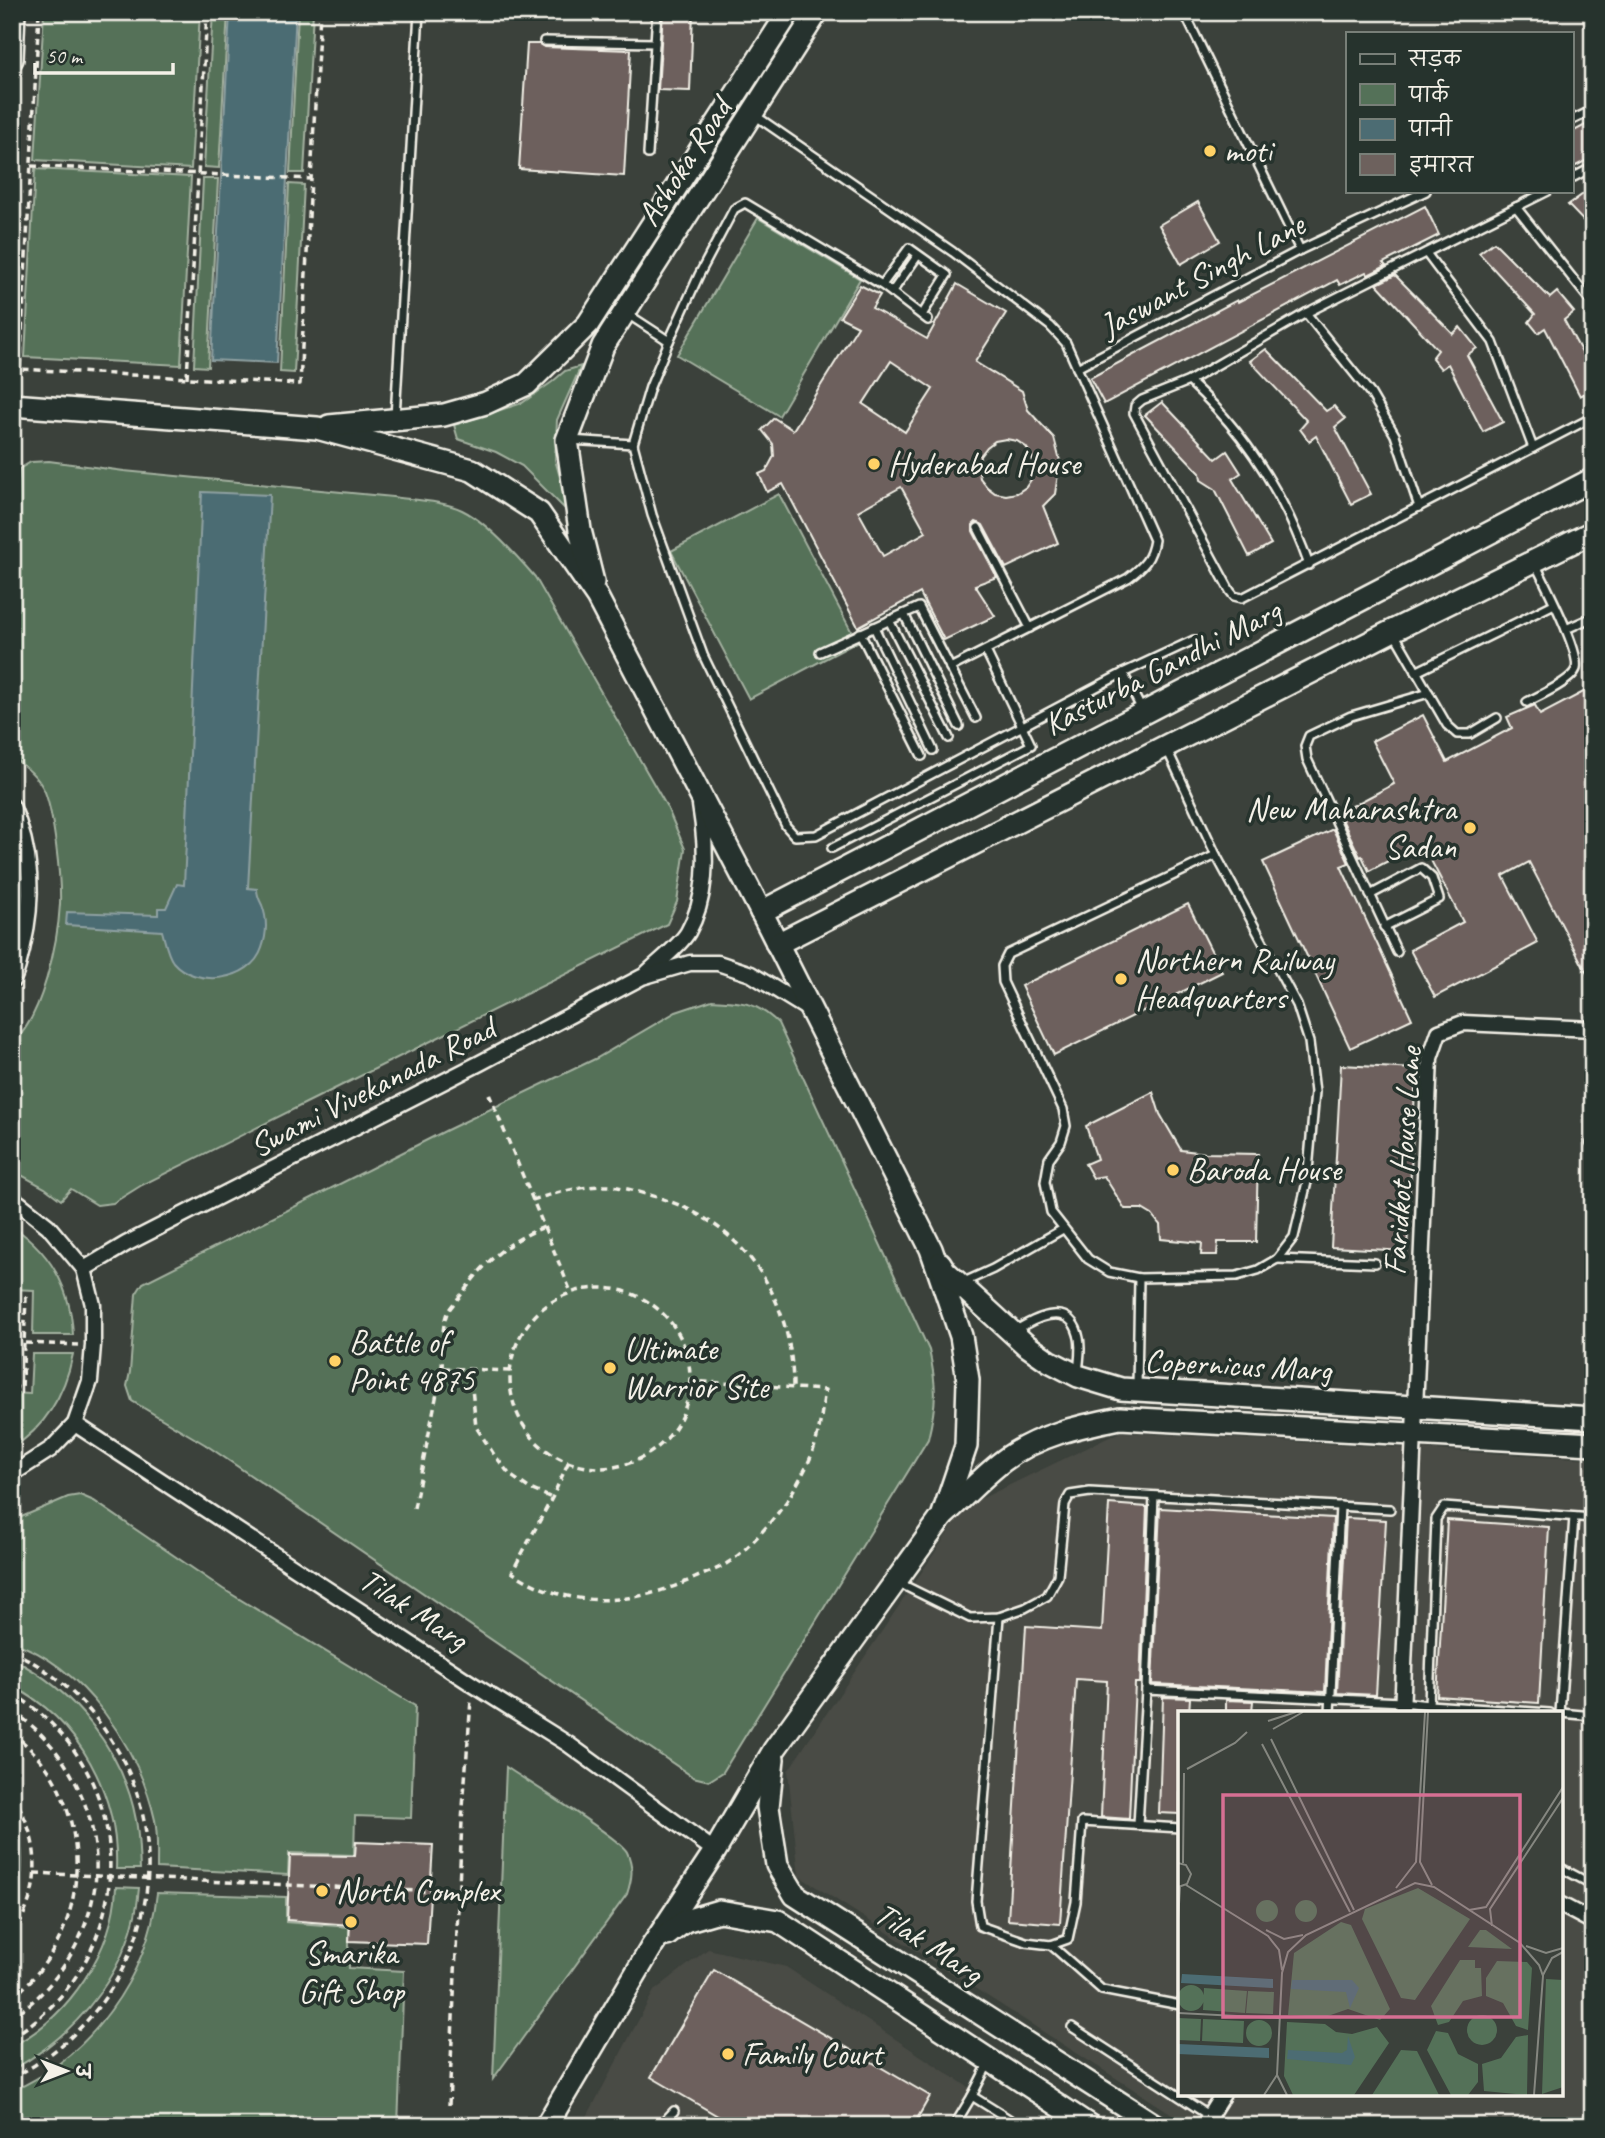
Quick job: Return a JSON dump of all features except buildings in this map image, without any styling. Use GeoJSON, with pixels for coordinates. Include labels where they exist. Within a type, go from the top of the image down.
{"type":"FeatureCollection","features":[{"type":"Feature","properties":{"kind":"main road"},"geometry":{"type":"LineString","coordinates":[[12,59],[14,12]]}},
{"type":"Feature","properties":{"kind":"main road","name":"Ashoka Road"},"geometry":{"type":"LineString","coordinates":[[317,428],[444,415],[486,403],[527,384],[588,324],[789,12]]}},
{"type":"Feature","properties":{"kind":"main road","name":"Ashoka Road"},"geometry":{"type":"LineString","coordinates":[[568,440],[603,346],[817,12]]}},
{"type":"Feature","properties":{"kind":"main road"},"geometry":{"type":"LineString","coordinates":[[12,405],[317,428],[472,470],[539,513],[597,597],[761,912],[932,1249],[961,1336],[968,1380],[966,1446],[942,1517],[774,1750],[715,1852],[651,1948],[547,2126]]}},
{"type":"Feature","properties":{"kind":"main road"},"geometry":{"type":"LineString","coordinates":[[568,440],[580,530],[597,597]]}},
{"type":"Feature","properties":{"kind":"main road","name":"Kasturba Gandhi Marg"},"geometry":{"type":"LineString","coordinates":[[761,912],[1593,479]]}},
{"type":"Feature","properties":{"kind":"main road"},"geometry":{"type":"LineString","coordinates":[[777,944],[1392,631],[1593,532]]}},
{"type":"Feature","properties":{"kind":"main road","name":"Copernicus Marg"},"geometry":{"type":"LineString","coordinates":[[932,1249],[945,1271],[1049,1361],[1077,1376],[1129,1390],[1593,1418]]}},
{"type":"Feature","properties":{"kind":"main road"},"geometry":{"type":"LineString","coordinates":[[1120,1418],[1129,1390]]}},
{"type":"Feature","properties":{"kind":"main road","name":"Copernicus Marg"},"geometry":{"type":"LineString","coordinates":[[942,1517],[1005,1460],[1026,1448],[1058,1433],[1120,1418],[1593,1444]]}},
{"type":"Feature","properties":{"kind":"main road","name":"Tilak Marg"},"geometry":{"type":"LineString","coordinates":[[774,1750],[768,1807],[777,1865],[795,1895],[1156,2126]]}},
{"type":"Feature","properties":{"kind":"main road","name":"Tilak Marg"},"geometry":{"type":"LineString","coordinates":[[651,1948],[685,1921],[719,1912],[778,1921],[1090,2126]]}},
{"type":"Feature","properties":{"kind":"street"},"geometry":{"type":"LineString","coordinates":[[642,977],[687,934],[701,903],[705,830],[698,792]]}},
{"type":"Feature","properties":{"kind":"street"},"geometry":{"type":"LineString","coordinates":[[12,807],[21,825],[27,850],[30,903],[23,947],[12,981]]}},
{"type":"Feature","properties":{"kind":"street"},"geometry":{"type":"LineString","coordinates":[[642,977],[690,963],[718,963],[751,974],[811,1011]]}},
{"type":"Feature","properties":{"kind":"street","name":"Swami Vivekanada Road"},"geometry":{"type":"LineString","coordinates":[[84,1269],[126,1244],[456,1076],[642,977]]}},
{"type":"Feature","properties":{"kind":"street","name":"Faridkot House Lane"},"geometry":{"type":"LineString","coordinates":[[1416,1407],[1430,1058],[1439,1032],[1463,1023],[1593,1029]]}},
{"type":"Feature","properties":{"kind":"street"},"geometry":{"type":"LineString","coordinates":[[12,1201],[19,1203],[48,1226],[84,1269],[93,1305],[90,1381],[75,1424],[51,1449],[12,1474]]}},
{"type":"Feature","properties":{"kind":"street"},"geometry":{"type":"LineString","coordinates":[[1402,1707],[1416,1407]]}},
{"type":"Feature","properties":{"kind":"street","name":"Tilak Marg"},"geometry":{"type":"LineString","coordinates":[[75,1424],[568,1744],[715,1852]]}},
{"type":"Feature","properties":{"kind":"street"},"geometry":{"type":"LineString","coordinates":[[1563,1906],[1593,1922]]}},
{"type":"Feature","properties":{"kind":"street"},"geometry":{"type":"LineString","coordinates":[[1206,2121],[1222,2096]]}},
{"type":"Feature","properties":{"kind":"lane"},"geometry":{"type":"LineString","coordinates":[[395,419],[419,12]]}},
{"type":"Feature","properties":{"kind":"lane"},"geometry":{"type":"LineString","coordinates":[[648,154],[657,12]]}},
{"type":"Feature","properties":{"kind":"lane"},"geometry":{"type":"LineString","coordinates":[[1184,12],[1300,250]]}},
{"type":"Feature","properties":{"kind":"lane"},"geometry":{"type":"LineString","coordinates":[[544,41],[655,43]]}},
{"type":"Feature","properties":{"kind":"lane"},"geometry":{"type":"LineString","coordinates":[[1574,119],[1593,110]]}},
{"type":"Feature","properties":{"kind":"lane"},"geometry":{"type":"LineString","coordinates":[[752,113],[953,252],[1050,326],[1066,343],[1154,540],[1145,566],[1128,578],[950,668]]}},
{"type":"Feature","properties":{"kind":"lane"},"geometry":{"type":"LineString","coordinates":[[1574,177],[1593,167]]}},
{"type":"Feature","properties":{"kind":"lane","name":"Jaswant Singh Lane"},"geometry":{"type":"LineString","coordinates":[[1077,368],[1300,250],[1424,192]]}},
{"type":"Feature","properties":{"kind":"lane"},"geometry":{"type":"LineString","coordinates":[[1546,192],[1306,313],[1189,381],[1142,400],[1135,406],[1134,414],[1230,591],[1234,596],[1242,598],[1593,417]]}},
{"type":"Feature","properties":{"kind":"lane"},"geometry":{"type":"LineString","coordinates":[[882,285],[909,248],[947,275],[925,317],[882,285],[745,203],[734,209],[699,275],[669,341],[650,387],[633,444],[652,515],[703,655],[786,826],[795,836],[816,835],[1123,673],[1194,640]]}},
{"type":"Feature","properties":{"kind":"lane"},"geometry":{"type":"LineString","coordinates":[[1516,207],[1593,304]]}},
{"type":"Feature","properties":{"kind":"lane"},"geometry":{"type":"LineString","coordinates":[[1426,253],[1493,342],[1533,448]]}},
{"type":"Feature","properties":{"kind":"lane"},"geometry":{"type":"LineString","coordinates":[[892,292],[918,255]]}},
{"type":"Feature","properties":{"kind":"lane"},"geometry":{"type":"LineString","coordinates":[[625,312],[669,341]]}},
{"type":"Feature","properties":{"kind":"lane"},"geometry":{"type":"LineString","coordinates":[[1306,313],[1371,394],[1395,435],[1419,507]]}},
{"type":"Feature","properties":{"kind":"lane"},"geometry":{"type":"LineString","coordinates":[[1189,381],[1205,395],[1248,446],[1276,488],[1309,565]]}},
{"type":"Feature","properties":{"kind":"lane"},"geometry":{"type":"LineString","coordinates":[[568,440],[633,444]]}},
{"type":"Feature","properties":{"kind":"lane"},"geometry":{"type":"LineString","coordinates":[[978,528],[1030,628]]}},
{"type":"Feature","properties":{"kind":"lane"},"geometry":{"type":"LineString","coordinates":[[1527,702],[1569,678],[1576,669],[1576,657],[1566,629],[1534,563]]}},
{"type":"Feature","properties":{"kind":"lane"},"geometry":{"type":"LineString","coordinates":[[1416,672],[1554,604]]}},
{"type":"Feature","properties":{"kind":"lane"},"geometry":{"type":"LineString","coordinates":[[820,652],[919,607],[976,718]]}},
{"type":"Feature","properties":{"kind":"lane"},"geometry":{"type":"LineString","coordinates":[[904,614],[960,726]]}},
{"type":"Feature","properties":{"kind":"lane"},"geometry":{"type":"LineString","coordinates":[[1566,629],[1593,617]]}},
{"type":"Feature","properties":{"kind":"lane"},"geometry":{"type":"LineString","coordinates":[[889,620],[949,738]]}},
{"type":"Feature","properties":{"kind":"lane"},"geometry":{"type":"LineString","coordinates":[[874,627],[933,750]]}},
{"type":"Feature","properties":{"kind":"lane"},"geometry":{"type":"LineString","coordinates":[[1392,631],[1447,725],[1457,734],[1470,734],[1497,718]]}},
{"type":"Feature","properties":{"kind":"lane"},"geometry":{"type":"LineString","coordinates":[[860,634],[922,756]]}},
{"type":"Feature","properties":{"kind":"lane"},"geometry":{"type":"LineString","coordinates":[[832,848],[1031,745],[986,651]]}},
{"type":"Feature","properties":{"kind":"lane"},"geometry":{"type":"LineString","coordinates":[[1123,673],[1143,713]]}},
{"type":"Feature","properties":{"kind":"lane"},"geometry":{"type":"LineString","coordinates":[[1397,952],[1307,759],[1305,746],[1309,736],[1351,716],[1429,693]]}},
{"type":"Feature","properties":{"kind":"lane"},"geometry":{"type":"LineString","coordinates":[[1166,746],[1216,855],[1297,1004],[1309,1042],[1315,1092],[1307,1182],[1294,1237],[1277,1259],[1258,1270],[1237,1276],[1139,1278],[1109,1272],[1088,1259],[1051,1212],[1045,1182],[1049,1159],[1061,1142],[1066,1126],[1063,1109],[1003,982],[1002,966],[1008,954],[1216,855]]}},
{"type":"Feature","properties":{"kind":"lane"},"geometry":{"type":"LineString","coordinates":[[1370,895],[1421,868],[1432,878],[1439,899],[1384,927]]}},
{"type":"Feature","properties":{"kind":"lane"},"geometry":{"type":"LineString","coordinates":[[960,1284],[993,1269],[1063,1229]]}},
{"type":"Feature","properties":{"kind":"lane"},"geometry":{"type":"LineString","coordinates":[[1277,1259],[1375,1263]]}},
{"type":"Feature","properties":{"kind":"lane"},"geometry":{"type":"LineString","coordinates":[[1129,1390],[1139,1278]]}},
{"type":"Feature","properties":{"kind":"lane"},"geometry":{"type":"LineString","coordinates":[[1013,1332],[1034,1319],[1047,1315],[1058,1315],[1067,1319],[1079,1336],[1077,1376]]}},
{"type":"Feature","properties":{"kind":"lane"},"geometry":{"type":"LineString","coordinates":[[895,1581],[970,1618],[999,1617],[1025,1608],[1047,1596],[1058,1576],[1065,1504],[1070,1495],[1090,1492],[1390,1509]]}},
{"type":"Feature","properties":{"kind":"lane"},"geometry":{"type":"LineString","coordinates":[[1138,1825],[1154,1496]]}},
{"type":"Feature","properties":{"kind":"lane"},"geometry":{"type":"LineString","coordinates":[[1330,1711],[1340,1506]]}},
{"type":"Feature","properties":{"kind":"lane"},"geometry":{"type":"LineString","coordinates":[[1429,1709],[1436,1519],[1444,1507],[1593,1518]]}},
{"type":"Feature","properties":{"kind":"lane"},"geometry":{"type":"LineString","coordinates":[[1561,1711],[1574,1517]]}},
{"type":"Feature","properties":{"kind":"lane"},"geometry":{"type":"LineString","coordinates":[[999,1617],[976,1901],[980,1926],[1026,1942],[1051,1945],[1068,1939],[1076,1902],[1082,1822],[1178,1828]]}},
{"type":"Feature","properties":{"kind":"lane"},"geometry":{"type":"LineString","coordinates":[[1146,1690],[1490,1711]]}},
{"type":"Feature","properties":{"kind":"lane"},"geometry":{"type":"LineString","coordinates":[[1563,1713],[1593,1716]]}},
{"type":"Feature","properties":{"kind":"lane"},"geometry":{"type":"LineString","coordinates":[[1563,1869],[1593,1885]]}},
{"type":"Feature","properties":{"kind":"lane"},"geometry":{"type":"LineString","coordinates":[[1051,1945],[1102,1990],[1178,2005]]}},
{"type":"Feature","properties":{"kind":"lane"},"geometry":{"type":"LineString","coordinates":[[1072,2027],[1206,2121],[1225,2126]]}},
{"type":"Feature","properties":{"kind":"lane"},"geometry":{"type":"LineString","coordinates":[[954,2126],[990,2062]]}},
{"type":"Feature","properties":{"kind":"lane"},"geometry":{"type":"LineString","coordinates":[[972,2096],[1020,2126]]}},
{"type":"Feature","properties":{"kind":"lane"},"geometry":{"type":"LineString","coordinates":[[660,2126],[674,2110]]}},
{"type":"Feature","properties":{"kind":"path"},"geometry":{"type":"LineString","coordinates":[[39,12],[20,369],[300,384],[320,12]]}},
{"type":"Feature","properties":{"kind":"path"},"geometry":{"type":"LineString","coordinates":[[187,378],[207,12]]}},
{"type":"Feature","properties":{"kind":"path"},"geometry":{"type":"LineString","coordinates":[[31,166],[311,179]]}},
{"type":"Feature","properties":{"kind":"path"},"geometry":{"type":"LineString","coordinates":[[489,1094],[571,1292]]}},
{"type":"Feature","properties":{"kind":"path"},"geometry":{"type":"LineString","coordinates":[[532,1200],[556,1193],[608,1186],[676,1203],[708,1219],[734,1240],[756,1264],[771,1289],[786,1327],[793,1366],[793,1388]]}},
{"type":"Feature","properties":{"kind":"path"},"geometry":{"type":"LineString","coordinates":[[414,1507],[442,1368],[448,1312],[476,1275],[505,1246],[544,1227]]}},
{"type":"Feature","properties":{"kind":"path"},"geometry":{"type":"LineString","coordinates":[[595,1287],[620,1289],[643,1298],[663,1313],[678,1333],[683,1345],[690,1381],[681,1418],[657,1447],[642,1458],[624,1465],[586,1467],[568,1463],[547,1450],[529,1433],[517,1412],[511,1388],[511,1371],[518,1340],[531,1320],[549,1303],[571,1292],[595,1287]]}},
{"type":"Feature","properties":{"kind":"path"},"geometry":{"type":"LineString","coordinates":[[12,1297],[26,1298],[22,1388],[12,1387]]}},
{"type":"Feature","properties":{"kind":"path"},"geometry":{"type":"LineString","coordinates":[[24,1343],[80,1345]]}},
{"type":"Feature","properties":{"kind":"path"},"geometry":{"type":"LineString","coordinates":[[442,1368],[511,1371]]}},
{"type":"Feature","properties":{"kind":"path"},"geometry":{"type":"LineString","coordinates":[[470,1369],[477,1427],[482,1436],[510,1475],[530,1489],[552,1498]]}},
{"type":"Feature","properties":{"kind":"path"},"geometry":{"type":"LineString","coordinates":[[568,1463],[512,1572],[528,1582],[550,1592],[582,1599],[625,1599],[663,1591],[730,1562],[754,1539],[789,1497],[814,1449],[825,1390],[690,1381]]}},
{"type":"Feature","properties":{"kind":"path"},"geometry":{"type":"LineString","coordinates":[[12,1651],[41,1667],[75,1695],[94,1715],[117,1748],[130,1777],[147,1832],[148,1878],[148,1889],[133,1946],[112,1990],[95,2013],[55,2051],[12,2078]]}},
{"type":"Feature","properties":{"kind":"path"},"geometry":{"type":"LineString","coordinates":[[449,2105],[472,1684]]}},
{"type":"Feature","properties":{"kind":"path"},"geometry":{"type":"LineString","coordinates":[[12,1693],[27,1702],[56,1728],[83,1764],[105,1819],[109,1877],[105,1913],[84,1964],[50,2008],[12,2037]]}},
{"type":"Feature","properties":{"kind":"path"},"geometry":{"type":"LineString","coordinates":[[12,1711],[41,1734],[58,1752],[74,1776],[92,1828],[95,1876],[89,1910],[69,1958],[42,1994],[12,2017]]}},
{"type":"Feature","properties":{"kind":"path"},"geometry":{"type":"LineString","coordinates":[[12,1732],[48,1771],[64,1801],[76,1850],[77,1875],[74,1899],[58,1942],[31,1983],[12,1998]]}},
{"type":"Feature","properties":{"kind":"path"},"geometry":{"type":"LineString","coordinates":[[12,1794],[26,1818],[33,1837],[35,1854],[31,1898],[12,1936]]}},
{"type":"Feature","properties":{"kind":"path"},"geometry":{"type":"LineString","coordinates":[[12,1856],[12,1876]]}},
{"type":"Feature","properties":{"kind":"path"},"geometry":{"type":"LineString","coordinates":[[34,1873],[459,1893]]}},
{"type":"Feature","properties":{"kind":"shaded area"},"geometry":{"type":"Polygon","coordinates":[[[1120,1432],[1593,1459],[1593,2126],[1191,2126],[799,1876],[788,1771],[966,1506],[1120,1432]]]}},
{"type":"Feature","properties":{"kind":"shaded area"},"geometry":{"type":"Polygon","coordinates":[[[708,1949],[786,1967],[1027,2126],[582,2126],[654,1991],[708,1949]]]}},
{"type":"Feature","properties":{"kind":"green space"},"geometry":{"type":"Polygon","coordinates":[[[44,12],[200,12],[191,169],[35,160],[44,12]]]}},
{"type":"Feature","properties":{"kind":"green space"},"geometry":{"type":"Polygon","coordinates":[[[213,12],[228,12],[219,168],[204,167],[213,12]]]}},
{"type":"Feature","properties":{"kind":"green space"},"geometry":{"type":"Polygon","coordinates":[[[298,12],[313,12],[304,173],[290,173],[298,12]]]}},
{"type":"Feature","properties":{"kind":"green space"},"geometry":{"type":"Polygon","coordinates":[[[35,169],[191,177],[181,365],[25,357],[35,169]]]}},
{"type":"Feature","properties":{"kind":"green space"},"geometry":{"type":"Polygon","coordinates":[[[203,179],[218,179],[208,367],[194,366],[203,179]]]}},
{"type":"Feature","properties":{"kind":"green space"},"geometry":{"type":"Polygon","coordinates":[[[289,184],[304,185],[294,373],[280,372],[289,184]]]}},
{"type":"Feature","properties":{"kind":"green space"},"geometry":{"type":"Polygon","coordinates":[[[758,218],[860,279],[779,416],[677,355],[758,218]]]}},
{"type":"Feature","properties":{"kind":"green space"},"geometry":{"type":"Polygon","coordinates":[[[581,366],[557,420],[555,460],[567,511],[522,466],[496,452],[458,439],[454,425],[522,403],[565,371],[581,366]]]}},
{"type":"Feature","properties":{"kind":"green space"},"geometry":{"type":"Polygon","coordinates":[[[49,461],[428,501],[455,507],[472,515],[501,540],[535,577],[667,807],[685,849],[677,902],[667,924],[142,1185],[113,1203],[97,1205],[71,1189],[61,1200],[12,1170],[12,1043],[23,1032],[40,999],[52,958],[60,904],[56,847],[45,792],[27,768],[12,757],[12,573],[19,469],[31,462],[49,461]]]}},
{"type":"Feature","properties":{"kind":"green space"},"geometry":{"type":"Polygon","coordinates":[[[779,494],[857,642],[749,699],[671,551],[779,494]]]}},
{"type":"Feature","properties":{"kind":"green space"},"geometry":{"type":"Polygon","coordinates":[[[712,1000],[748,1004],[762,1010],[778,1023],[929,1350],[935,1394],[928,1439],[723,1772],[709,1781],[693,1777],[206,1445],[132,1401],[127,1386],[136,1294],[143,1283],[597,1058],[676,1012],[712,1000]]]}},
{"type":"Feature","properties":{"kind":"green space"},"geometry":{"type":"Polygon","coordinates":[[[12,1226],[38,1248],[56,1273],[68,1302],[73,1335],[33,1335],[34,1290],[12,1289],[12,1226]]]}},
{"type":"Feature","properties":{"kind":"green space"},"geometry":{"type":"Polygon","coordinates":[[[32,1354],[73,1354],[65,1382],[53,1407],[35,1430],[12,1448],[12,1393],[30,1394],[32,1354]]]}},
{"type":"Feature","properties":{"kind":"green space"},"geometry":{"type":"Polygon","coordinates":[[[80,1495],[94,1501],[223,1589],[415,1706],[411,1818],[355,1816],[354,1855],[289,1853],[288,1875],[157,1868],[155,1820],[136,1765],[122,1738],[85,1690],[38,1654],[12,1642],[12,1521],[68,1497],[80,1495]]]}},
{"type":"Feature","properties":{"kind":"green space"},"geometry":{"type":"Polygon","coordinates":[[[12,1659],[56,1687],[93,1726],[108,1748],[130,1795],[137,1826],[140,1869],[116,1869],[110,1814],[90,1763],[57,1718],[36,1700],[12,1686],[12,1659]]]}},
{"type":"Feature","properties":{"kind":"green space"},"geometry":{"type":"Polygon","coordinates":[[[506,1767],[591,1822],[621,1845],[629,1857],[632,1873],[627,1894],[493,2079],[506,1767]]]}},
{"type":"Feature","properties":{"kind":"green space"},"geometry":{"type":"Polygon","coordinates":[[[12,1818],[20,1840],[22,1863],[12,1909],[12,1818]]]}},
{"type":"Feature","properties":{"kind":"green space"},"geometry":{"type":"Polygon","coordinates":[[[116,1887],[139,1888],[135,1917],[114,1971],[80,2017],[36,2055],[12,2070],[12,2046],[52,2018],[84,1980],[97,1958],[107,1934],[116,1887]]]}},
{"type":"Feature","properties":{"kind":"green space"},"geometry":{"type":"Polygon","coordinates":[[[157,1893],[286,1897],[286,1922],[349,1927],[349,1968],[404,1971],[398,2126],[12,2126],[12,2091],[66,2058],[90,2036],[128,1984],[142,1955],[157,1893]]]}},
{"type":"Feature","properties":{"kind":"water"},"geometry":{"type":"Polygon","coordinates":[[[230,12],[296,12],[277,363],[211,360],[230,12]]]}},
{"type":"Feature","properties":{"kind":"water"},"geometry":{"type":"Polygon","coordinates":[[[202,492],[270,495],[248,888],[257,889],[265,915],[265,937],[256,959],[247,968],[222,978],[195,976],[183,970],[173,962],[162,931],[66,925],[67,912],[158,915],[158,908],[166,908],[177,884],[184,885],[202,492]]]}},
{"type":"Feature","properties":{"kind":"water"},"geometry":{"type":"Polygon","coordinates":[[[12,1303],[20,1303],[16,1380],[12,1380],[12,1303]]]}},
{"type":"Feature","properties":{"kind":"place","name":"moti"},"geometry":{"type":"Point","coordinates":[1210,151]}},
{"type":"Feature","properties":{"kind":"place","name":"Hyderabad House"},"geometry":{"type":"Point","coordinates":[874,464]}},
{"type":"Feature","properties":{"kind":"place","name":"New Maharashtra Sadan"},"geometry":{"type":"Point","coordinates":[1470,828]}},
{"type":"Feature","properties":{"kind":"place","name":"Northern Railway Headquarters"},"geometry":{"type":"Point","coordinates":[1121,979]}},
{"type":"Feature","properties":{"kind":"place","name":"Baroda House"},"geometry":{"type":"Point","coordinates":[1173,1170]}},
{"type":"Feature","properties":{"kind":"place","name":"Battle of Point 4875"},"geometry":{"type":"Point","coordinates":[335,1361]}},
{"type":"Feature","properties":{"kind":"place","name":"Ultimate Warrior Site"},"geometry":{"type":"Point","coordinates":[610,1368]}},
{"type":"Feature","properties":{"kind":"place","name":"North Complex"},"geometry":{"type":"Point","coordinates":[322,1891]}},
{"type":"Feature","properties":{"kind":"place","name":"Smarika Gift Shop"},"geometry":{"type":"Point","coordinates":[351,1922]}},
{"type":"Feature","properties":{"kind":"place","name":"Family Court"},"geometry":{"type":"Point","coordinates":[728,2054]}}]}
